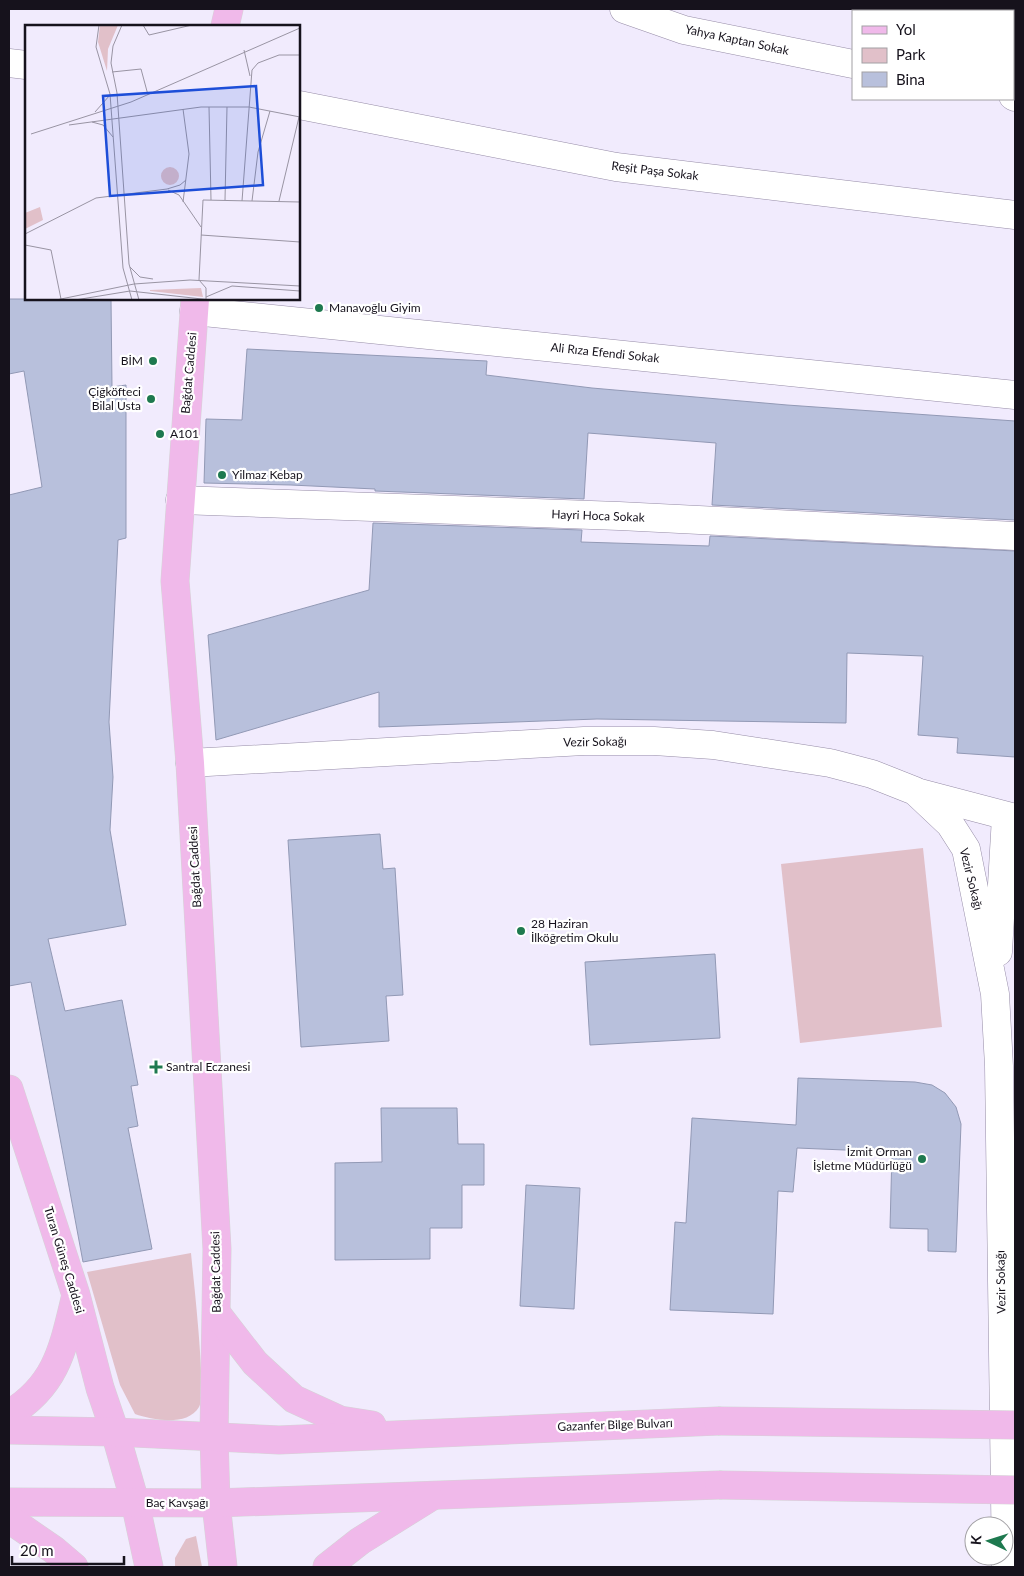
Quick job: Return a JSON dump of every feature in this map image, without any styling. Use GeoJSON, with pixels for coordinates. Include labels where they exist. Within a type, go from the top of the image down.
{"type":"FeatureCollection","features":[{"type":"Feature","properties":{"kind":"main road"},"geometry":{"type":"LineString","coordinates":[[225,25],[229,9]]}},
{"type":"Feature","properties":{"kind":"main road","name":"Bağdat Caddesi"},"geometry":{"type":"LineString","coordinates":[[195,305],[175,581],[190,763],[217,1249],[214,1436]]}},
{"type":"Feature","properties":{"kind":"main road","name":"Turan Güneş Caddesi"},"geometry":{"type":"LineString","coordinates":[[9,1089],[14,1121],[76,1295],[100,1388],[115,1432]]}},
{"type":"Feature","properties":{"kind":"main road"},"geometry":{"type":"LineString","coordinates":[[9,1414],[28,1402],[42,1388],[55,1365],[67,1332],[76,1295]]}},
{"type":"Feature","properties":{"kind":"main road"},"geometry":{"type":"LineString","coordinates":[[217,1314],[254,1363],[294,1399],[340,1420],[428,1433]]}},
{"type":"Feature","properties":{"kind":"main road","name":"Gazanfer Bilge Bulvarı"},"geometry":{"type":"LineString","coordinates":[[214,1436],[279,1440],[718,1421],[1015,1426]]}},
{"type":"Feature","properties":{"kind":"main road"},"geometry":{"type":"LineString","coordinates":[[9,1430],[214,1436]]}},
{"type":"Feature","properties":{"kind":"main road","name":"Baç Kavşağı"},"geometry":{"type":"LineString","coordinates":[[115,1432],[135,1502],[216,1503],[214,1436]]}},
{"type":"Feature","properties":{"kind":"main road"},"geometry":{"type":"LineString","coordinates":[[223,1567],[216,1503],[430,1497],[719,1485],[1015,1490]]}},
{"type":"Feature","properties":{"kind":"main road"},"geometry":{"type":"LineString","coordinates":[[327,1567],[360,1541],[430,1497]]}},
{"type":"Feature","properties":{"kind":"main road"},"geometry":{"type":"LineString","coordinates":[[9,1502],[135,1502],[148,1567]]}},
{"type":"Feature","properties":{"kind":"main road"},"geometry":{"type":"LineString","coordinates":[[9,1519],[54,1550],[74,1567]]}},
{"type":"Feature","properties":{"kind":"street","name":"Yahya Kaptan Sokak"},"geometry":{"type":"LineString","coordinates":[[624,9],[684,30],[852,64]]}},
{"type":"Feature","properties":{"kind":"street"},"geometry":{"type":"LineString","coordinates":[[9,63],[25,65]]}},
{"type":"Feature","properties":{"kind":"street","name":"Reşit Paşa Sokak"},"geometry":{"type":"LineString","coordinates":[[300,105],[616,167],[1015,216]]}},
{"type":"Feature","properties":{"kind":"street","name":"Ali Rıza Efendi Sokak"},"geometry":{"type":"LineString","coordinates":[[195,305],[1015,395]]}},
{"type":"Feature","properties":{"kind":"street","name":"Hayri Hoca Sokak"},"geometry":{"type":"LineString","coordinates":[[180,500],[619,516],[1015,536]]}},
{"type":"Feature","properties":{"kind":"street","name":"Vezir Sokağı"},"geometry":{"type":"LineString","coordinates":[[190,763],[584,741],[654,741],[713,745],[830,763],[872,774],[915,791],[950,824],[966,849],[995,994],[999,1066],[1008,1516]]}},
{"type":"Feature","properties":{"kind":"street"},"geometry":{"type":"LineString","coordinates":[[915,791],[1011,817],[995,994]]}},
{"type":"Feature","properties":{"kind":"street"},"geometry":{"type":"LineString","coordinates":[[995,994],[1015,913]]}},
{"type":"Feature","properties":{"kind":"street"},"geometry":{"type":"LineString","coordinates":[[995,994],[1015,940]]}},
{"type":"Feature","properties":{"kind":"green space"},"geometry":{"type":"Polygon","coordinates":[[[923,848],[942,1027],[800,1043],[781,864],[923,848]]]}},
{"type":"Feature","properties":{"kind":"green space"},"geometry":{"type":"Polygon","coordinates":[[[191,1253],[201,1359],[201,1398],[199,1407],[194,1413],[178,1420],[160,1420],[135,1414],[120,1385],[87,1272],[191,1253]]]}},
{"type":"Feature","properties":{"kind":"green space"},"geometry":{"type":"Polygon","coordinates":[[[196,1536],[202,1567],[175,1567],[175,1558],[186,1539],[196,1536]]]}},
{"type":"Feature","properties":{"kind":"building"},"geometry":{"type":"Polygon","coordinates":[[[9,299],[111,300],[112,387],[126,385],[126,538],[118,540],[109,722],[113,777],[110,830],[126,925],[48,939],[65,1011],[122,1000],[138,1085],[131,1086],[138,1126],[128,1128],[152,1249],[83,1262],[31,982],[9,986],[9,495],[42,487],[24,371],[9,374],[9,299]]]}},
{"type":"Feature","properties":{"kind":"building"},"geometry":{"type":"Polygon","coordinates":[[[247,349],[487,361],[486,375],[592,388],[787,405],[1015,421],[1015,520],[712,505],[716,443],[588,433],[584,499],[375,491],[375,489],[291,485],[204,483],[206,419],[242,420],[247,349]]]}},
{"type":"Feature","properties":{"kind":"building"},"geometry":{"type":"Polygon","coordinates":[[[373,523],[582,530],[581,542],[709,546],[710,536],[1015,551],[1015,757],[957,753],[958,738],[918,735],[923,656],[847,653],[846,723],[597,719],[379,727],[379,692],[216,740],[208,635],[369,590],[373,523]]]}},
{"type":"Feature","properties":{"kind":"building"},"geometry":{"type":"Polygon","coordinates":[[[380,834],[383,869],[395,868],[403,995],[386,996],[389,1041],[301,1047],[288,840],[380,834]]]}},
{"type":"Feature","properties":{"kind":"building"},"geometry":{"type":"Polygon","coordinates":[[[715,954],[720,1038],[590,1045],[585,962],[715,954]]]}},
{"type":"Feature","properties":{"kind":"building"},"geometry":{"type":"Polygon","coordinates":[[[798,1078],[915,1082],[932,1085],[945,1093],[956,1107],[961,1124],[956,1252],[928,1251],[928,1229],[890,1228],[892,1152],[797,1148],[793,1192],[778,1191],[773,1314],[670,1310],[675,1222],[686,1223],[692,1118],[796,1125],[798,1078]]]}},
{"type":"Feature","properties":{"kind":"building"},"geometry":{"type":"Polygon","coordinates":[[[381,1108],[457,1108],[458,1144],[484,1144],[484,1185],[462,1185],[462,1228],[430,1228],[430,1259],[335,1260],[335,1163],[382,1162],[381,1108]]]}},
{"type":"Feature","properties":{"kind":"building"},"geometry":{"type":"Polygon","coordinates":[[[526,1185],[580,1188],[574,1309],[520,1306],[526,1185]]]}},
{"type":"Feature","properties":{"kind":"place","name":"Manavoğlu Giyim"},"geometry":{"type":"Point","coordinates":[319,308]}},
{"type":"Feature","properties":{"kind":"place","name":"BİM"},"geometry":{"type":"Point","coordinates":[153,361]}},
{"type":"Feature","properties":{"kind":"place","name":"Çiğköfteci Bilal Usta"},"geometry":{"type":"Point","coordinates":[151,399]}},
{"type":"Feature","properties":{"kind":"place","name":"A101"},"geometry":{"type":"Point","coordinates":[160,434]}},
{"type":"Feature","properties":{"kind":"place","name":"Yilmaz Kebap"},"geometry":{"type":"Point","coordinates":[222,475]}},
{"type":"Feature","properties":{"kind":"place","name":"28 Haziran İlköğretim Okulu"},"geometry":{"type":"Point","coordinates":[521,931]}},
{"type":"Feature","properties":{"kind":"place","name":"Santral Eczanesi"},"geometry":{"type":"Point","coordinates":[156,1067]}},
{"type":"Feature","properties":{"kind":"place","name":"İzmit Orman İşletme Müdürlüğü"},"geometry":{"type":"Point","coordinates":[922,1159]}}]}
